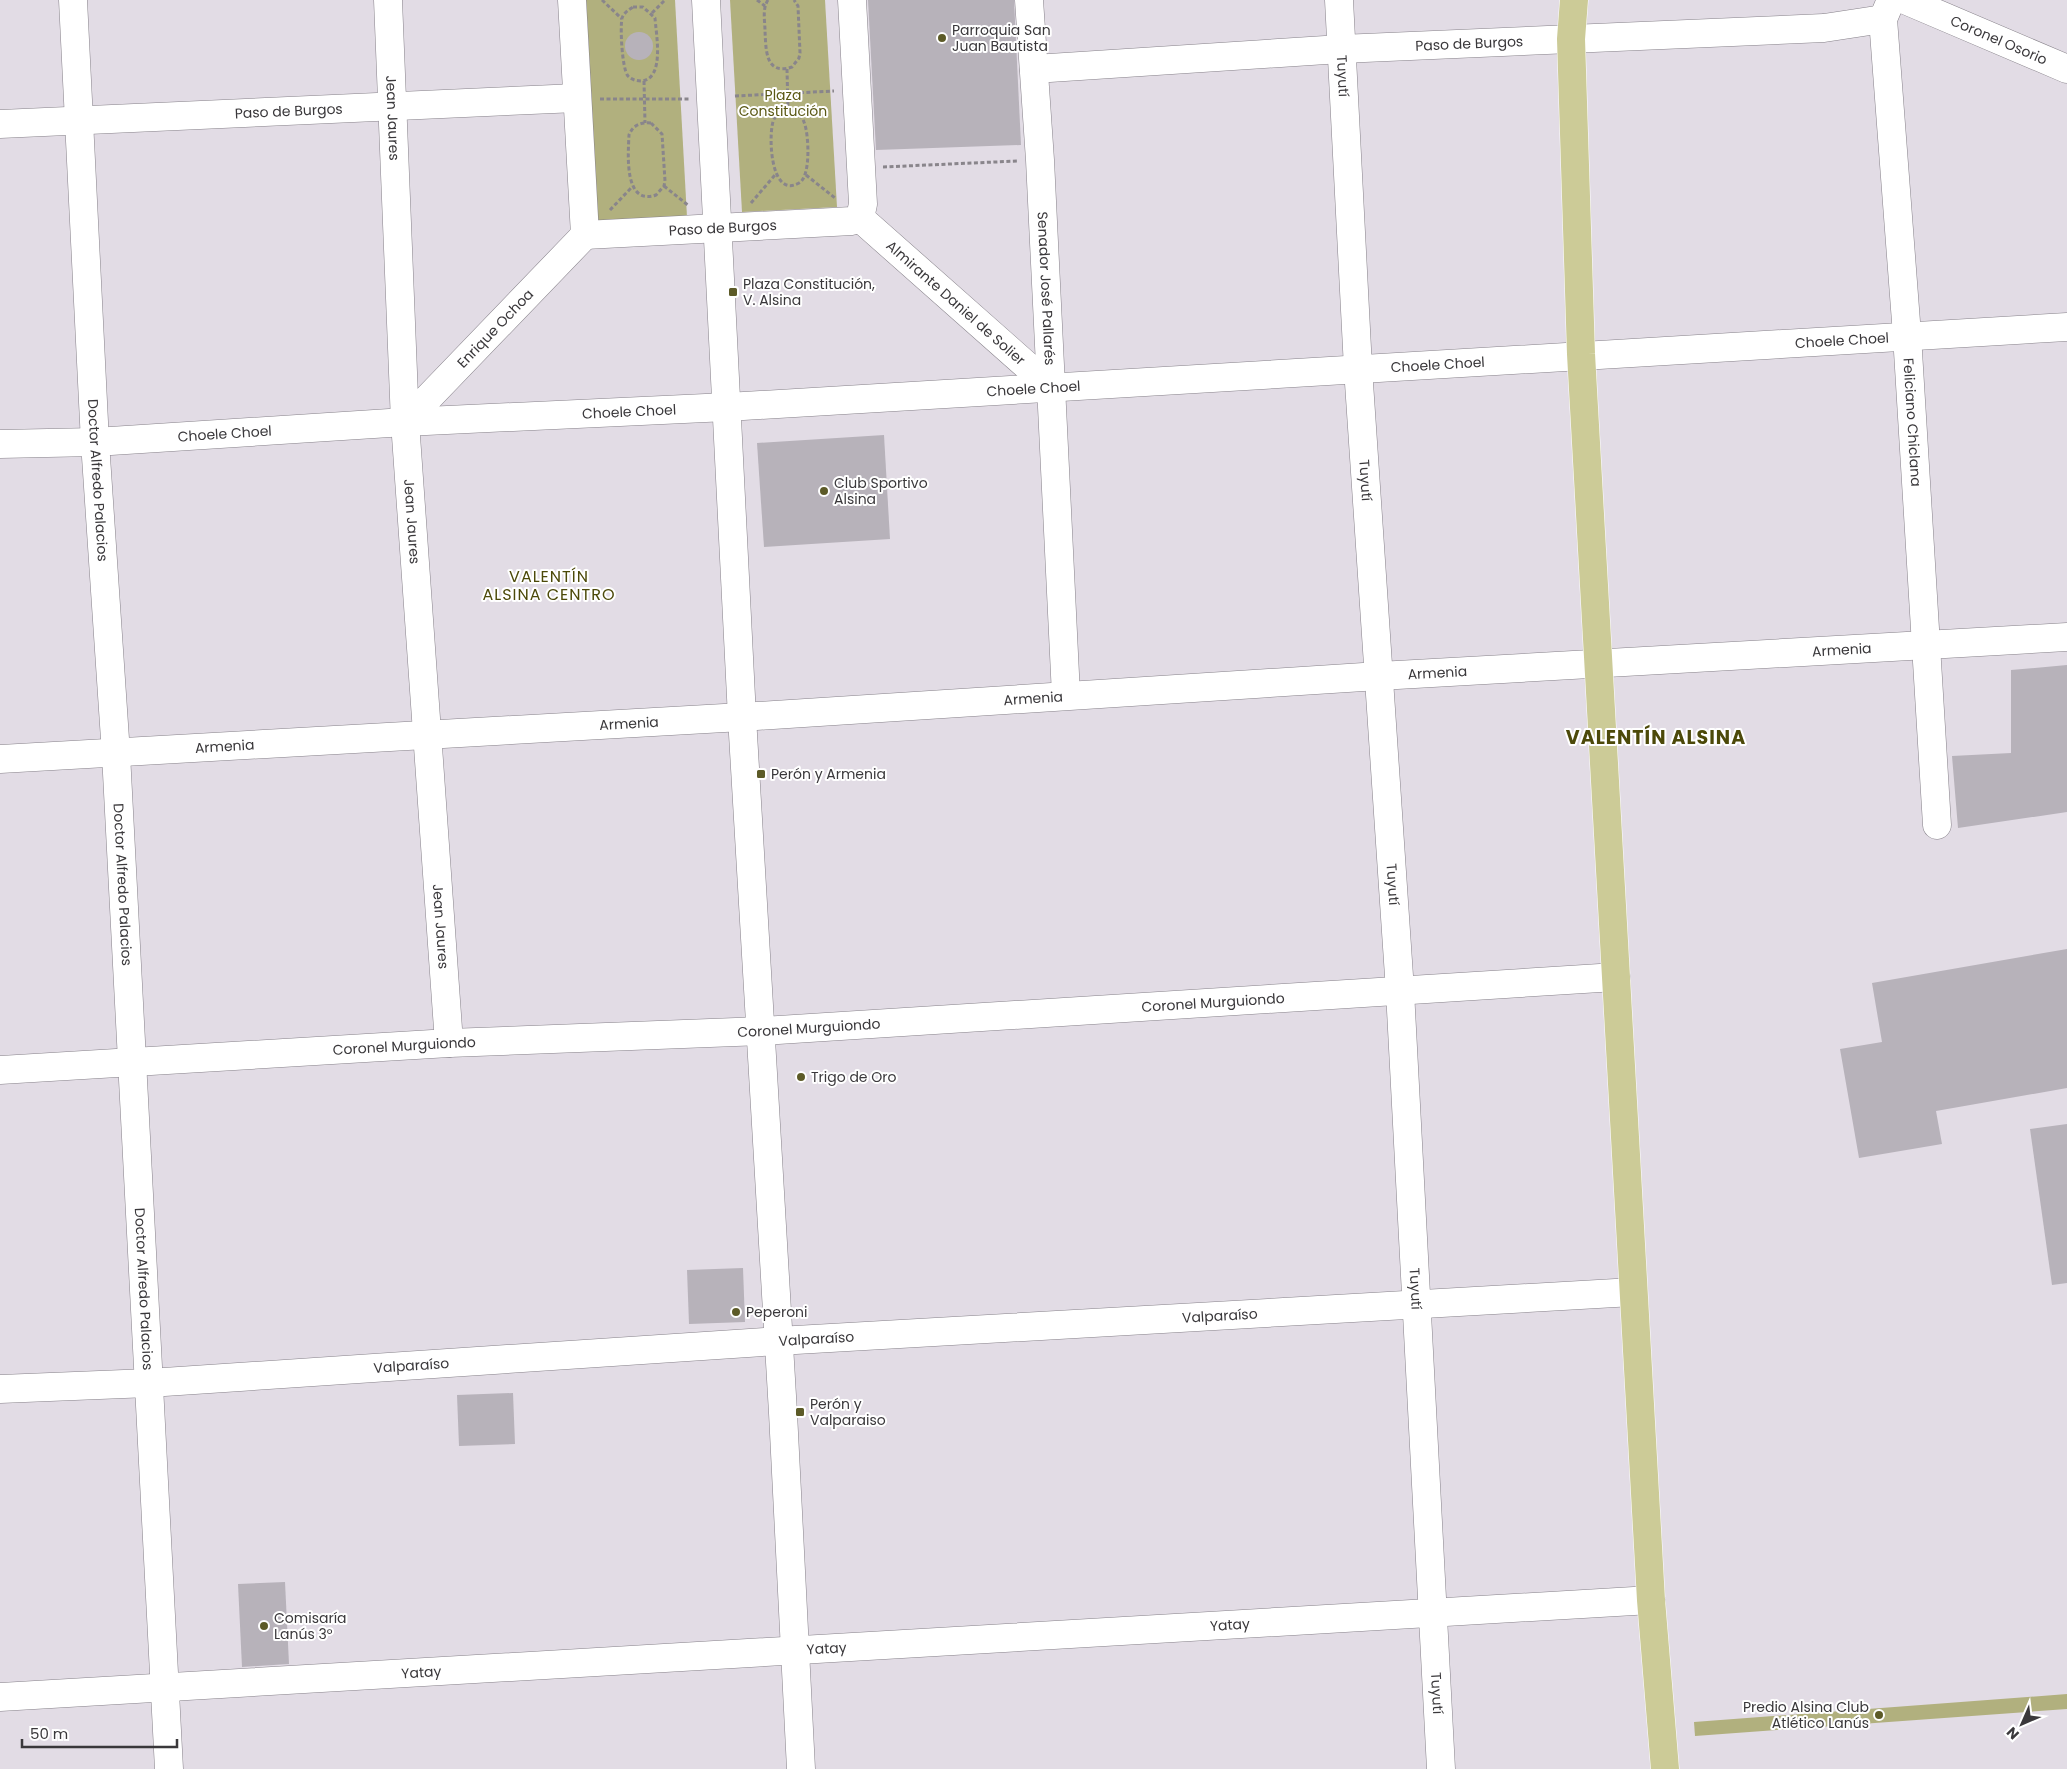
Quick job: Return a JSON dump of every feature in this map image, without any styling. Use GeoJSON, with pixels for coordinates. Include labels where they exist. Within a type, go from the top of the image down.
{"type":"FeatureCollection","features":[{"type":"Feature","properties":{"kind":"main road"},"geometry":{"type":"LineString","coordinates":[[1574,0],[1572,39],[1581,354],[1597,666],[1651,1600],[1666,1769]]}},
{"type":"Feature","properties":{"kind":"street","name":"Doctor Alfredo Palacios"},"geometry":{"type":"LineString","coordinates":[[73,0],[95,442],[116,754],[169,1769]]}},
{"type":"Feature","properties":{"kind":"street","name":"Jean Jaures"},"geometry":{"type":"LineString","coordinates":[[388,0],[405,422],[449,1043]]}},
{"type":"Feature","properties":{"kind":"street"},"geometry":{"type":"LineString","coordinates":[[572,0],[585,235]]}},
{"type":"Feature","properties":{"kind":"street"},"geometry":{"type":"LineString","coordinates":[[706,0],[728,407],[742,717],[762,1031],[801,1769]]}},
{"type":"Feature","properties":{"kind":"street"},"geometry":{"type":"LineString","coordinates":[[852,0],[862,168],[863,204],[860,218]]}},
{"type":"Feature","properties":{"kind":"street","name":"Senador José Pallarés"},"geometry":{"type":"LineString","coordinates":[[1029,0],[1040,160],[1066,695]]}},
{"type":"Feature","properties":{"kind":"street","name":"Tuyutí"},"geometry":{"type":"LineString","coordinates":[[1339,0],[1358,368],[1400,990],[1441,1769]]}},
{"type":"Feature","properties":{"kind":"street","name":"Coronel Osorio"},"geometry":{"type":"LineString","coordinates":[[1905,0],[2067,68]]}},
{"type":"Feature","properties":{"kind":"street","name":"Paso de Burgos"},"geometry":{"type":"LineString","coordinates":[[1034,69],[1341,49],[1824,28],[1887,9]]}},
{"type":"Feature","properties":{"kind":"street","name":"Feliciano Chiclana"},"geometry":{"type":"LineString","coordinates":[[1887,9],[1937,825]]}},
{"type":"Feature","properties":{"kind":"street","name":"Paso de Burgos"},"geometry":{"type":"LineString","coordinates":[[0,124],[577,98]]}},
{"type":"Feature","properties":{"kind":"street","name":"Paso de Burgos"},"geometry":{"type":"LineString","coordinates":[[585,235],[852,221],[860,218]]}},
{"type":"Feature","properties":{"kind":"street","name":"Almirante Daniel de Solier"},"geometry":{"type":"LineString","coordinates":[[860,218],[1051,387]]}},
{"type":"Feature","properties":{"kind":"street","name":"Enrique Ochoa"},"geometry":{"type":"LineString","coordinates":[[405,422],[585,235]]}},
{"type":"Feature","properties":{"kind":"street","name":"Choele Choel"},"geometry":{"type":"LineString","coordinates":[[0,444],[95,442],[405,422],[728,407],[1581,354],[2067,327]]}},
{"type":"Feature","properties":{"kind":"street","name":"Armenia"},"geometry":{"type":"LineString","coordinates":[[0,759],[116,754],[426,734],[742,717],[1379,676],[1597,666],[2067,637]]}},
{"type":"Feature","properties":{"kind":"street","name":"Coronel Murguiondo"},"geometry":{"type":"LineString","coordinates":[[0,1070],[132,1060],[449,1043],[762,1031],[1616,977]]}},
{"type":"Feature","properties":{"kind":"street","name":"Valparaíso"},"geometry":{"type":"LineString","coordinates":[[0,1389],[149,1383],[778,1341],[1416,1306],[1633,1292]]}},
{"type":"Feature","properties":{"kind":"street","name":"Yatay"},"geometry":{"type":"LineString","coordinates":[[0,1697],[1434,1615],[1651,1600]]}},
{"type":"Feature","properties":{"kind":"path"},"geometry":{"type":"LineString","coordinates":[[602,0],[622,18]]}},
{"type":"Feature","properties":{"kind":"path"},"geometry":{"type":"LineString","coordinates":[[652,13],[665,0]]}},
{"type":"Feature","properties":{"kind":"path"},"geometry":{"type":"LineString","coordinates":[[757,0],[765,6]]}},
{"type":"Feature","properties":{"kind":"path"},"geometry":{"type":"LineString","coordinates":[[768,0],[765,6],[768,58],[775,67],[787,69],[796,63],[800,52],[798,12],[795,0]]}},
{"type":"Feature","properties":{"kind":"path"},"geometry":{"type":"LineString","coordinates":[[633,7],[643,7],[652,13],[655,18],[657,65],[654,75],[644,81],[632,79],[625,70],[622,18],[633,7]]}},
{"type":"Feature","properties":{"kind":"path"},"geometry":{"type":"LineString","coordinates":[[787,69],[788,110]]}},
{"type":"Feature","properties":{"kind":"path"},"geometry":{"type":"LineString","coordinates":[[644,81],[645,123]]}},
{"type":"Feature","properties":{"kind":"path"},"geometry":{"type":"LineString","coordinates":[[577,98],[644,100],[857,90]]}},
{"type":"Feature","properties":{"kind":"path"},"geometry":{"type":"LineString","coordinates":[[788,110],[798,114],[805,128],[808,169],[804,180],[794,185],[782,183],[778,180],[774,170],[772,123],[778,114],[788,110]]}},
{"type":"Feature","properties":{"kind":"path"},"geometry":{"type":"LineString","coordinates":[[645,123],[656,126],[660,130],[662,140],[664,186],[656,195],[651,197],[640,196],[635,192],[631,182],[629,135],[635,126],[645,123]]}},
{"type":"Feature","properties":{"kind":"path"},"geometry":{"type":"LineString","coordinates":[[862,168],[1040,160]]}},
{"type":"Feature","properties":{"kind":"green space"},"geometry":{"type":"Polygon","coordinates":[[[586,0],[675,0],[687,217],[598,221],[586,0]]]}},
{"type":"Feature","properties":{"kind":"green space","name":"Plaza Constitución"},"geometry":{"type":"Polygon","coordinates":[[[730,0],[825,0],[837,207],[742,212],[730,0]]]}},
{"type":"Feature","properties":{"kind":"green space","name":"Predio Alsina Club Atlético Lanús"},"geometry":{"type":"Polygon","coordinates":[[[2067,1694],[2067,1709],[1695,1736],[1694,1722],[2067,1694]]]}},
{"type":"Feature","properties":{"kind":"building","name":"Parroquia San Juan Bautista"},"geometry":{"type":"Polygon","coordinates":[[[868,0],[1014,0],[1021,145],[876,150],[868,0]]]}},
{"type":"Feature","properties":{"kind":"building"},"geometry":{"type":"Polygon","coordinates":[[[639,32],[649,36],[653,46],[649,56],[639,60],[629,56],[625,46],[629,36],[639,32]]]}},
{"type":"Feature","properties":{"kind":"building","name":"Club Sportivo Alsina"},"geometry":{"type":"Polygon","coordinates":[[[884,435],[890,539],[764,547],[757,443],[884,435]]]}},
{"type":"Feature","properties":{"kind":"building"},"geometry":{"type":"Polygon","coordinates":[[[2067,665],[2067,812],[1958,828],[1952,756],[2011,753],[2011,670],[2067,665]]]}},
{"type":"Feature","properties":{"kind":"building"},"geometry":{"type":"Polygon","coordinates":[[[2067,949],[2067,1088],[1936,1111],[1942,1144],[1859,1158],[1840,1049],[1882,1042],[1872,983],[2067,949]]]}},
{"type":"Feature","properties":{"kind":"building"},"geometry":{"type":"Polygon","coordinates":[[[2067,1124],[2067,1283],[2052,1285],[2030,1129],[2067,1124]]]}},
{"type":"Feature","properties":{"kind":"building"},"geometry":{"type":"Polygon","coordinates":[[[743,1268],[745,1322],[689,1324],[687,1270],[743,1268]]]}},
{"type":"Feature","properties":{"kind":"building"},"geometry":{"type":"Polygon","coordinates":[[[513,1393],[515,1444],[459,1446],[457,1395],[513,1393]]]}},
{"type":"Feature","properties":{"kind":"building","name":"Comisaría Lanús 3°"},"geometry":{"type":"Polygon","coordinates":[[[285,1582],[289,1664],[242,1667],[238,1584],[285,1582]]]}},
{"type":"Feature","properties":{"kind":"place","name":"Parroquia San Juan Bautista"},"geometry":{"type":"Point","coordinates":[942,38]}},
{"type":"Feature","properties":{"kind":"place","name":"Plaza Constitución, V. Alsina"},"geometry":{"type":"Point","coordinates":[733,292]}},
{"type":"Feature","properties":{"kind":"place","name":"Club Sportivo Alsina"},"geometry":{"type":"Point","coordinates":[824,491]}},
{"type":"Feature","properties":{"kind":"place","name":"Perón y Armenia"},"geometry":{"type":"Point","coordinates":[761,774]}},
{"type":"Feature","properties":{"kind":"place","name":"Trigo de Oro"},"geometry":{"type":"Point","coordinates":[801,1077]}},
{"type":"Feature","properties":{"kind":"place","name":"Peperoni"},"geometry":{"type":"Point","coordinates":[736,1312]}},
{"type":"Feature","properties":{"kind":"place","name":"Perón y Valparaiso"},"geometry":{"type":"Point","coordinates":[800,1412]}},
{"type":"Feature","properties":{"kind":"place","name":"Comisaría Lanús 3°"},"geometry":{"type":"Point","coordinates":[264,1626]}},
{"type":"Feature","properties":{"kind":"place","name":"Predio Alsina Club Atlético Lanús"},"geometry":{"type":"Point","coordinates":[1879,1715]}},
{"type":"Feature","properties":{"kind":"district","name":"VALENTÍN ALSINA CENTRO"},"geometry":{"type":"Point","coordinates":[549,585]}},
{"type":"Feature","properties":{"kind":"district","name":"VALENTÍN ALSINA"},"geometry":{"type":"Point","coordinates":[1656,737]}}]}
